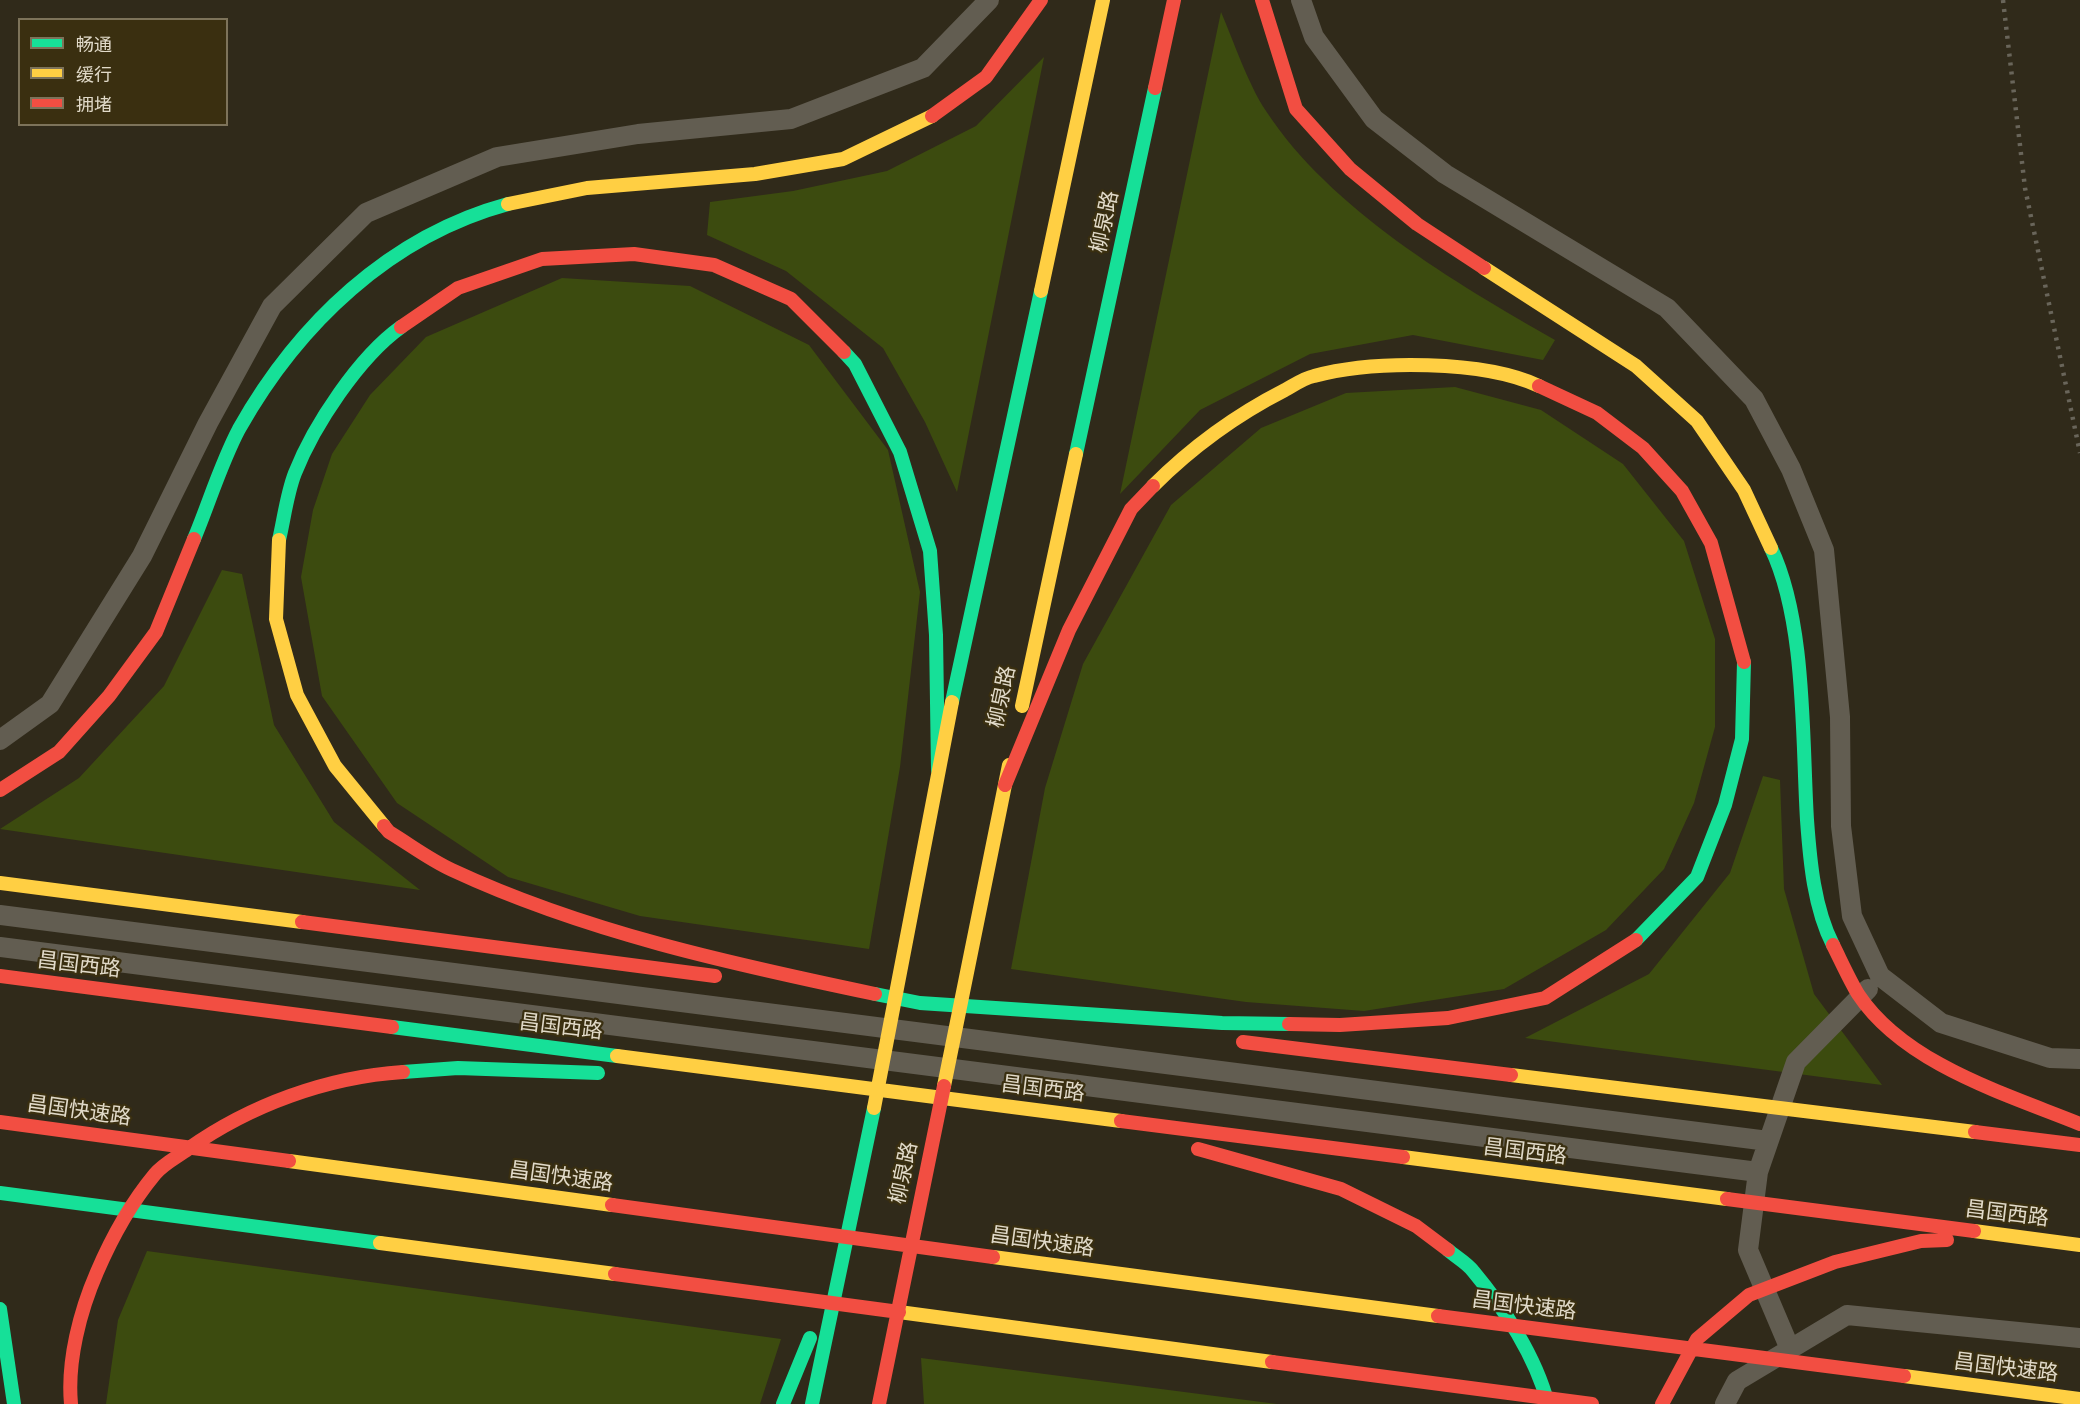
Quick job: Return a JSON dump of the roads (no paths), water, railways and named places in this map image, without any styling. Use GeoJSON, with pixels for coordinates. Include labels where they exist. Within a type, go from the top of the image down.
{"type":"FeatureCollection","features":[{"type":"Feature","properties":{"kind":"main road"},"geometry":{"type":"LineString","coordinates":[[0,790],[59,752],[110,696],[156,632],[239,430],[288,357],[343,294],[413,242],[505,205],[587,188],[754,174],[843,159],[924,122],[986,77],[1041,0]]}},
{"type":"Feature","properties":{"kind":"main road","name":"柳泉路"},"geometry":{"type":"LineString","coordinates":[[812,1404],[903,965],[938,770],[1103,0]]}},
{"type":"Feature","properties":{"kind":"main road","name":"柳泉路"},"geometry":{"type":"LineString","coordinates":[[879,1404],[1005,785],[1174,0]]}},
{"type":"Feature","properties":{"kind":"main road"},"geometry":{"type":"LineString","coordinates":[[1262,0],[1296,109],[1350,170],[1418,225],[1636,366],[1697,421],[1744,490],[1776,558],[1795,628],[1810,859],[1826,931],[1859,995],[1901,1040],[1954,1073],[2080,1125]]}},
{"type":"Feature","properties":{"kind":"main road"},"geometry":{"type":"LineString","coordinates":[[938,770],[936,635],[930,551],[900,452],[855,364],[791,299],[714,265],[634,254],[542,259],[458,288],[386,338],[336,397],[295,473],[278,543],[276,619],[297,695],[334,766],[389,831],[450,869],[542,906],[642,939],[762,970],[920,1003],[1222,1023],[1340,1025],[1448,1017],[1545,998],[1630,945],[1697,877],[1725,805],[1742,739],[1745,667],[1729,601],[1711,543],[1682,491],[1642,448],[1597,413],[1535,384],[1466,366],[1385,366],[1313,376],[1247,409],[1179,460],[1131,509],[1069,630],[1005,785]]}},
{"type":"Feature","properties":{"kind":"main road"},"geometry":{"type":"LineString","coordinates":[[0,884],[1180,1035]]}},
{"type":"Feature","properties":{"kind":"main road","name":"昌国西路"},"geometry":{"type":"LineString","coordinates":[[0,976],[2080,1245]]}},
{"type":"Feature","properties":{"kind":"main road"},"geometry":{"type":"LineString","coordinates":[[1228,1040],[2080,1145]]}},
{"type":"Feature","properties":{"kind":"main road"},"geometry":{"type":"LineString","coordinates":[[71,1404],[69,1384],[84,1302],[113,1236],[156,1172],[220,1126],[283,1098],[371,1074],[458,1068],[612,1074]]}},
{"type":"Feature","properties":{"kind":"main road"},"geometry":{"type":"LineString","coordinates":[[667,1077],[902,1092],[1165,1141]]}},
{"type":"Feature","properties":{"kind":"main road","name":"昌国快速路"},"geometry":{"type":"LineString","coordinates":[[0,1122],[1307,1299],[2080,1399]]}},
{"type":"Feature","properties":{"kind":"main road"},"geometry":{"type":"LineString","coordinates":[[1187,1146],[1252,1162],[1341,1189],[1416,1226],[1472,1269],[1518,1336],[1544,1384],[1548,1404]]}},
{"type":"Feature","properties":{"kind":"main road"},"geometry":{"type":"LineString","coordinates":[[0,1193],[1592,1404]]}},
{"type":"Feature","properties":{"kind":"main road"},"geometry":{"type":"LineString","coordinates":[[1662,1404],[1697,1339],[1749,1295],[1835,1262],[1921,1241],[2043,1240]]}},
{"type":"Feature","properties":{"kind":"main road"},"geometry":{"type":"LineString","coordinates":[[783,1404],[842,1258]]}},
{"type":"Feature","properties":{"kind":"main road"},"geometry":{"type":"LineString","coordinates":[[897,1382],[905,1272]]}},
{"type":"Feature","properties":{"kind":"main road"},"geometry":{"type":"LineString","coordinates":[[0,1309],[14,1399]]}},
{"type":"Feature","properties":{"kind":"lane"},"geometry":{"type":"LineString","coordinates":[[0,740],[50,704],[142,556],[208,423],[272,306],[366,213],[497,157],[638,134],[791,119],[923,68],[988,0]]}},
{"type":"Feature","properties":{"kind":"lane"},"geometry":{"type":"LineString","coordinates":[[1301,0],[1314,37],[1374,119],[1445,174],[1667,308],[1754,399],[1791,469],[1824,550],[1840,717],[1841,826],[1852,916],[1880,976],[1941,1023],[2050,1058],[2080,1059]]}},
{"type":"Feature","properties":{"kind":"lane"},"geometry":{"type":"LineString","coordinates":[[0,915],[1768,1141]]}},
{"type":"Feature","properties":{"kind":"lane"},"geometry":{"type":"LineString","coordinates":[[0,947],[1758,1172]]}},
{"type":"Feature","properties":{"kind":"lane"},"geometry":{"type":"LineString","coordinates":[[1790,1349],[1748,1250],[1758,1172],[1796,1062],[1880,976]]}},
{"type":"Feature","properties":{"kind":"lane"},"geometry":{"type":"LineString","coordinates":[[1725,1404],[1737,1381],[1846,1315],[2080,1338]]}},
{"type":"Feature","properties":{"kind":"railway"},"geometry":{"type":"LineString","coordinates":[[2003,0],[2025,188],[2080,453]]}}]}
